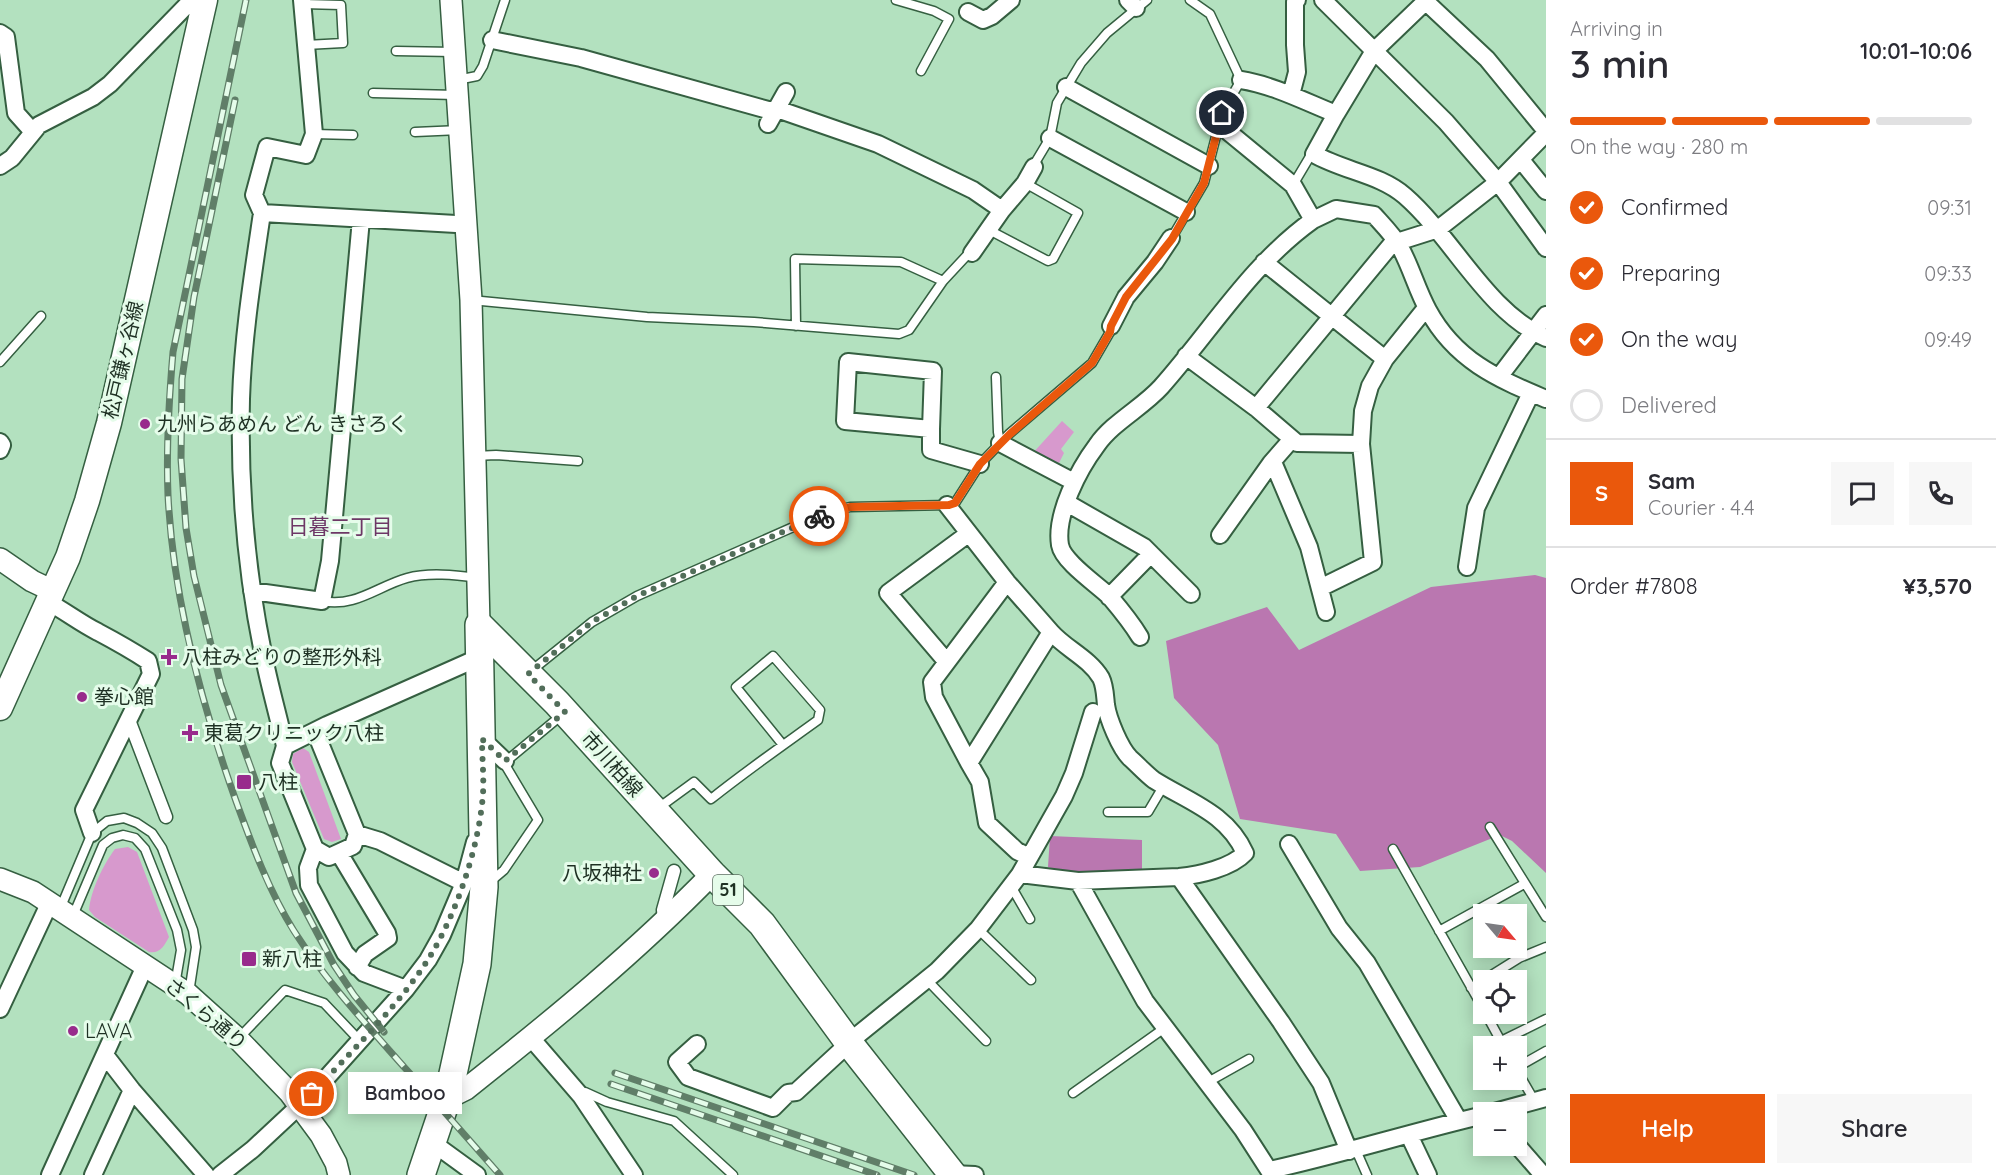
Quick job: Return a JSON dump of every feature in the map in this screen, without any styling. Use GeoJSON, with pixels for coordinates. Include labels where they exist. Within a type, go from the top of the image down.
{"type":"FeatureCollection","features":[{"type":"Feature","properties":{"kind":"main road","name":"松戸鎌ヶ谷線"},"geometry":{"type":"LineString","coordinates":[[0,708],[50,597],[87,501],[109,423],[194,4]]}},
{"type":"Feature","properties":{"kind":"main road","name":"市川柏線"},"geometry":{"type":"LineString","coordinates":[[479,625],[565,712],[712,874],[762,924],[849,1043],[960,1174]]}},
{"type":"Feature","properties":{"kind":"main road"},"geometry":{"type":"LineString","coordinates":[[421,1175],[449,1092],[477,964],[474,885],[483,794],[479,625]]}},
{"type":"Feature","properties":{"kind":"street"},"geometry":{"type":"LineString","coordinates":[[451,0],[471,300],[479,625]]}},
{"type":"Feature","properties":{"kind":"street"},"geometry":{"type":"LineString","coordinates":[[968,12],[983,20],[992,16],[1011,0]]}},
{"type":"Feature","properties":{"kind":"street"},"geometry":{"type":"LineString","coordinates":[[1291,95],[1297,72],[1295,2],[1297,0]]}},
{"type":"Feature","properties":{"kind":"street"},"geometry":{"type":"LineString","coordinates":[[1323,0],[1446,122],[1498,182],[1546,248]]}},
{"type":"Feature","properties":{"kind":"street"},"geometry":{"type":"LineString","coordinates":[[1256,408],[1396,241],[1438,229],[1498,182],[1546,132],[1487,59],[1425,1],[1374,51],[1314,154],[1328,162],[1372,178],[1403,195],[1438,229],[1479,282],[1539,335]]}},
{"type":"Feature","properties":{"kind":"street"},"geometry":{"type":"LineString","coordinates":[[303,2],[314,134],[306,154],[267,147],[254,195],[262,213],[245,332],[241,398],[242,480],[252,591],[262,652],[285,746],[279,764],[315,849],[329,857],[353,846],[357,834],[315,731]]}},
{"type":"Feature","properties":{"kind":"street"},"geometry":{"type":"LineString","coordinates":[[0,166],[12,158],[39,125],[93,97],[110,84],[194,4]]}},
{"type":"Feature","properties":{"kind":"street"},"geometry":{"type":"LineString","coordinates":[[0,33],[6,37],[16,113],[33,132]]}},
{"type":"Feature","properties":{"kind":"street"},"geometry":{"type":"LineString","coordinates":[[492,40],[581,58],[768,110],[777,109],[878,144],[973,190],[1002,210]]}},
{"type":"Feature","properties":{"kind":"street"},"geometry":{"type":"LineString","coordinates":[[1241,80],[1269,86],[1336,114]]}},
{"type":"Feature","properties":{"kind":"street"},"geometry":{"type":"LineString","coordinates":[[1066,87],[1209,166]]}},
{"type":"Feature","properties":{"kind":"street"},"geometry":{"type":"LineString","coordinates":[[768,124],[786,92]]}},
{"type":"Feature","properties":{"kind":"street"},"geometry":{"type":"LineString","coordinates":[[1220,125],[1293,185],[1313,220]]}},
{"type":"Feature","properties":{"kind":"street"},"geometry":{"type":"LineString","coordinates":[[1050,138],[1186,212]]}},
{"type":"Feature","properties":{"kind":"street"},"geometry":{"type":"LineString","coordinates":[[1521,160],[1546,191]]}},
{"type":"Feature","properties":{"kind":"street"},"geometry":{"type":"LineString","coordinates":[[972,253],[1002,210],[1025,183],[1034,167]]}},
{"type":"Feature","properties":{"kind":"street"},"geometry":{"type":"LineString","coordinates":[[1140,637],[1129,618],[1081,572],[1061,549],[1059,531],[1074,482],[1102,438],[1159,389],[1264,262],[1289,237],[1313,220],[1336,209],[1374,215],[1396,241],[1426,308],[1440,331],[1455,348],[1473,363],[1538,396],[1492,470],[1476,508],[1467,567]]}},
{"type":"Feature","properties":{"kind":"street"},"geometry":{"type":"LineString","coordinates":[[262,213],[466,223]]}},
{"type":"Feature","properties":{"kind":"street"},"geometry":{"type":"LineString","coordinates":[[252,591],[322,601],[330,561],[361,219]]}},
{"type":"Feature","properties":{"kind":"street"},"geometry":{"type":"LineString","coordinates":[[1111,326],[1126,297],[1155,262],[1171,238]]}},
{"type":"Feature","properties":{"kind":"street"},"geometry":{"type":"LineString","coordinates":[[1264,262],[1385,359]]}},
{"type":"Feature","properties":{"kind":"street"},"geometry":{"type":"LineString","coordinates":[[1320,588],[1373,562],[1361,444],[1363,411],[1370,386],[1385,359],[1426,308]]}},
{"type":"Feature","properties":{"kind":"street"},"geometry":{"type":"LineString","coordinates":[[1499,377],[1539,335],[1546,315]]}},
{"type":"Feature","properties":{"kind":"street"},"geometry":{"type":"LineString","coordinates":[[1186,356],[1256,408],[1297,443],[1361,444]]}},
{"type":"Feature","properties":{"kind":"street"},"geometry":{"type":"LineString","coordinates":[[931,429],[845,421],[848,362],[933,371],[931,450],[980,464]]}},
{"type":"Feature","properties":{"kind":"street"},"geometry":{"type":"LineString","coordinates":[[1220,535],[1292,439]]}},
{"type":"Feature","properties":{"kind":"street"},"geometry":{"type":"LineString","coordinates":[[0,442],[2,445],[0,450]]}},
{"type":"Feature","properties":{"kind":"street"},"geometry":{"type":"LineString","coordinates":[[1000,443],[1074,482]]}},
{"type":"Feature","properties":{"kind":"street"},"geometry":{"type":"LineString","coordinates":[[1273,462],[1309,547],[1326,612]]}},
{"type":"Feature","properties":{"kind":"street"},"geometry":{"type":"LineString","coordinates":[[1067,503],[1151,554],[1191,594]]}},
{"type":"Feature","properties":{"kind":"street"},"geometry":{"type":"LineString","coordinates":[[947,505],[1007,582],[1051,632],[1061,643],[1090,664],[1102,679],[1110,722],[1128,756],[1153,779],[1203,807],[1223,822],[1237,837],[1245,853],[1226,865],[1179,878],[1015,880]]}},
{"type":"Feature","properties":{"kind":"street"},"geometry":{"type":"LineString","coordinates":[[946,661],[888,593],[968,534]]}},
{"type":"Feature","properties":{"kind":"street"},"geometry":{"type":"LineString","coordinates":[[1109,597],[1151,554]]}},
{"type":"Feature","properties":{"kind":"street"},"geometry":{"type":"LineString","coordinates":[[0,559],[32,581],[64,610],[148,661],[152,674],[84,810],[92,833]]}},
{"type":"Feature","properties":{"kind":"street"},"geometry":{"type":"LineString","coordinates":[[1007,582],[932,682],[934,697],[980,782],[987,823],[1017,851],[1029,857]]}},
{"type":"Feature","properties":{"kind":"street"},"geometry":{"type":"LineString","coordinates":[[969,763],[1051,632]]}},
{"type":"Feature","properties":{"kind":"street"},"geometry":{"type":"LineString","coordinates":[[285,746],[480,657]]}},
{"type":"Feature","properties":{"kind":"street"},"geometry":{"type":"LineString","coordinates":[[697,1044],[677,1062],[687,1077],[773,1108],[788,1093],[796,1092],[849,1043],[927,980],[978,929],[1015,880],[1064,796],[1074,773],[1093,712]]}},
{"type":"Feature","properties":{"kind":"street"},"geometry":{"type":"LineString","coordinates":[[129,720],[166,817]]}},
{"type":"Feature","properties":{"kind":"street"},"geometry":{"type":"LineString","coordinates":[[482,739],[505,761]]}},
{"type":"Feature","properties":{"kind":"street"},"geometry":{"type":"LineString","coordinates":[[220,1175],[253,1149],[300,1105],[406,989],[428,960],[474,885],[380,841],[357,834]]}},
{"type":"Feature","properties":{"kind":"street"},"geometry":{"type":"LineString","coordinates":[[1289,844],[1339,928],[1367,963],[1459,1121]]}},
{"type":"Feature","properties":{"kind":"street"},"geometry":{"type":"LineString","coordinates":[[315,849],[308,868],[309,885],[345,953],[364,973],[406,989]]}},
{"type":"Feature","properties":{"kind":"street"},"geometry":{"type":"LineString","coordinates":[[339,853],[388,938],[366,954],[357,967]]}},
{"type":"Feature","properties":{"kind":"street"},"geometry":{"type":"LineString","coordinates":[[664,923],[663,910],[674,871]]}},
{"type":"Feature","properties":{"kind":"street"},"geometry":{"type":"LineString","coordinates":[[449,1092],[456,1094],[466,1089],[593,987],[664,923],[712,874]]}},
{"type":"Feature","properties":{"kind":"street"},"geometry":{"type":"LineString","coordinates":[[1179,878],[1281,1022],[1321,1083],[1353,1150]]}},
{"type":"Feature","properties":{"kind":"street","name":"さくら通り"},"geometry":{"type":"LineString","coordinates":[[0,879],[33,892],[182,990],[238,1039],[300,1105],[321,1135],[336,1163],[339,1175]]}},
{"type":"Feature","properties":{"kind":"street"},"geometry":{"type":"LineString","coordinates":[[1078,881],[1135,985],[1208,1082],[1271,1173],[1473,1118]]}},
{"type":"Feature","properties":{"kind":"street"},"geometry":{"type":"LineString","coordinates":[[0,1009],[61,910]]}},
{"type":"Feature","properties":{"kind":"street"},"geometry":{"type":"LineString","coordinates":[[56,1173],[105,1055],[146,966]]}},
{"type":"Feature","properties":{"kind":"street"},"geometry":{"type":"LineString","coordinates":[[531,1038],[581,1096],[634,1175]]}},
{"type":"Feature","properties":{"kind":"street"},"geometry":{"type":"LineString","coordinates":[[105,1055],[132,1090],[206,1175]]}},
{"type":"Feature","properties":{"kind":"street"},"geometry":{"type":"LineString","coordinates":[[93,1175],[132,1090]]}},
{"type":"Feature","properties":{"kind":"street"},"geometry":{"type":"LineString","coordinates":[[1409,1135],[1428,1175]]}},
{"type":"Feature","properties":{"kind":"street"},"geometry":{"type":"LineString","coordinates":[[433,1143],[477,1175]]}},
{"type":"Feature","properties":{"kind":"street"},"geometry":{"type":"LineString","coordinates":[[1524,1156],[1536,1173]]}},
{"type":"Feature","properties":{"kind":"lane"},"geometry":{"type":"LineString","coordinates":[[373,93],[457,87],[477,76],[483,66],[505,0]]}},
{"type":"Feature","properties":{"kind":"lane"},"geometry":{"type":"LineString","coordinates":[[896,0],[934,11],[949,19],[921,71]]}},
{"type":"Feature","properties":{"kind":"lane"},"geometry":{"type":"LineString","coordinates":[[1171,238],[1204,183],[1222,113],[1241,80],[1210,14],[1193,1]]}},
{"type":"Feature","properties":{"kind":"lane"},"geometry":{"type":"LineString","coordinates":[[303,2],[341,5],[343,43],[306,45]]}},
{"type":"Feature","properties":{"kind":"lane"},"geometry":{"type":"LineString","coordinates":[[1034,167],[1050,138],[1057,103],[1081,63],[1137,3]]}},
{"type":"Feature","properties":{"kind":"lane"},"geometry":{"type":"LineString","coordinates":[[396,51],[454,52]]}},
{"type":"Feature","properties":{"kind":"lane"},"geometry":{"type":"LineString","coordinates":[[415,132],[460,130]]}},
{"type":"Feature","properties":{"kind":"lane"},"geometry":{"type":"LineString","coordinates":[[314,134],[353,135]]}},
{"type":"Feature","properties":{"kind":"lane"},"geometry":{"type":"LineString","coordinates":[[1293,185],[1312,153],[1314,154]]}},
{"type":"Feature","properties":{"kind":"lane"},"geometry":{"type":"LineString","coordinates":[[989,230],[1048,261],[1053,260],[1078,213],[1025,183]]}},
{"type":"Feature","properties":{"kind":"lane"},"geometry":{"type":"LineString","coordinates":[[471,300],[647,317],[899,334],[909,330],[943,281],[970,252],[972,253]]}},
{"type":"Feature","properties":{"kind":"lane"},"geometry":{"type":"LineString","coordinates":[[796,326],[795,259],[901,262],[943,281]]}},
{"type":"Feature","properties":{"kind":"lane"},"geometry":{"type":"LineString","coordinates":[[0,362],[41,316]]}},
{"type":"Feature","properties":{"kind":"lane"},"geometry":{"type":"LineString","coordinates":[[528,674],[592,622],[637,596],[825,513],[850,507],[955,503],[980,464],[1000,443],[1092,363],[1110,332],[1111,326]]}},
{"type":"Feature","properties":{"kind":"lane"},"geometry":{"type":"LineString","coordinates":[[996,377],[1000,443]]}},
{"type":"Feature","properties":{"kind":"lane"},"geometry":{"type":"LineString","coordinates":[[475,456],[496,455],[578,461]]}},
{"type":"Feature","properties":{"kind":"lane"},"geometry":{"type":"LineString","coordinates":[[322,601],[335,604],[354,600],[408,578],[436,574],[478,578]]}},
{"type":"Feature","properties":{"kind":"lane"},"geometry":{"type":"LineString","coordinates":[[654,811],[694,782],[711,799],[758,761],[783,745],[818,720],[820,710],[773,656],[736,687],[783,745]]}},
{"type":"Feature","properties":{"kind":"lane"},"geometry":{"type":"LineString","coordinates":[[474,885],[504,870],[538,820],[504,763],[505,761],[565,712]]}},
{"type":"Feature","properties":{"kind":"lane"},"geometry":{"type":"LineString","coordinates":[[1108,812],[1148,812],[1164,785]]}},
{"type":"Feature","properties":{"kind":"lane"},"geometry":{"type":"LineString","coordinates":[[61,910],[92,833],[107,821],[124,818],[137,823],[152,833],[162,848],[193,930],[196,947],[182,990]]}},
{"type":"Feature","properties":{"kind":"lane"},"geometry":{"type":"LineString","coordinates":[[1490,827],[1546,917]]}},
{"type":"Feature","properties":{"kind":"lane"},"geometry":{"type":"LineString","coordinates":[[61,910],[103,845],[123,834],[135,838],[145,849],[177,930],[181,950],[182,990]]}},
{"type":"Feature","properties":{"kind":"lane"},"geometry":{"type":"LineString","coordinates":[[1394,849],[1473,991]]}},
{"type":"Feature","properties":{"kind":"lane"},"geometry":{"type":"LineString","coordinates":[[1015,880],[1030,919]]}},
{"type":"Feature","properties":{"kind":"lane"},"geometry":{"type":"LineString","coordinates":[[1439,931],[1524,884]]}},
{"type":"Feature","properties":{"kind":"lane"},"geometry":{"type":"LineString","coordinates":[[978,929],[1031,980]]}},
{"type":"Feature","properties":{"kind":"lane"},"geometry":{"type":"LineString","coordinates":[[1471,988],[1519,958],[1546,947]]}},
{"type":"Feature","properties":{"kind":"lane"},"geometry":{"type":"LineString","coordinates":[[927,980],[986,1041]]}},
{"type":"Feature","properties":{"kind":"lane"},"geometry":{"type":"LineString","coordinates":[[238,1039],[285,990],[324,1003],[360,1041]]}},
{"type":"Feature","properties":{"kind":"lane"},"geometry":{"type":"LineString","coordinates":[[1517,1036],[1546,1019]]}},
{"type":"Feature","properties":{"kind":"lane"},"geometry":{"type":"LineString","coordinates":[[1073,1093],[1166,1027]]}},
{"type":"Feature","properties":{"kind":"lane"},"geometry":{"type":"LineString","coordinates":[[1527,1062],[1546,1051]]}},
{"type":"Feature","properties":{"kind":"lane"},"geometry":{"type":"LineString","coordinates":[[1208,1082],[1249,1059]]}},
{"type":"Feature","properties":{"kind":"lane"},"geometry":{"type":"LineString","coordinates":[[1527,1083],[1540,1099]]}},
{"type":"Feature","properties":{"kind":"lane"},"geometry":{"type":"LineString","coordinates":[[581,1096],[585,1092],[608,1102],[674,1121],[733,1175]]}},
{"type":"Feature","properties":{"kind":"lane"},"geometry":{"type":"LineString","coordinates":[[1353,1150],[1366,1175]]}},
{"type":"Feature","properties":{"kind":"shaded area"},"geometry":{"type":"Polygon","coordinates":[[[1062,421],[1074,432],[1061,449],[1064,453],[1059,463],[1054,461],[1051,464],[1032,454],[1062,421]]]}},
{"type":"Feature","properties":{"kind":"shaded area"},"geometry":{"type":"Polygon","coordinates":[[[1535,575],[1546,578],[1546,873],[1512,841],[1500,835],[1420,867],[1360,871],[1336,834],[1240,819],[1218,745],[1174,698],[1166,641],[1267,607],[1299,650],[1431,587],[1535,575]]]}},
{"type":"Feature","properties":{"kind":"shaded area"},"geometry":{"type":"Polygon","coordinates":[[[303,748],[309,752],[341,839],[332,842],[324,839],[292,762],[293,754],[303,748]]]}},
{"type":"Feature","properties":{"kind":"shaded area"},"geometry":{"type":"Polygon","coordinates":[[[1050,836],[1142,840],[1142,876],[1068,874],[1048,867],[1050,836]]]}},
{"type":"Feature","properties":{"kind":"shaded area"},"geometry":{"type":"Polygon","coordinates":[[[128,847],[137,852],[169,937],[156,952],[149,952],[95,917],[89,910],[95,886],[111,855],[115,849],[128,847]]]}},
{"type":"Feature","properties":{"kind":"railway"},"geometry":{"type":"LineString","coordinates":[[246,0],[173,352],[168,423],[168,495],[182,611],[200,688],[223,764],[248,834],[285,916],[306,949],[347,1002],[500,1175]]}},
{"type":"Feature","properties":{"kind":"railway"},"geometry":{"type":"LineString","coordinates":[[235,100],[194,297],[182,379],[181,459],[186,528],[194,576],[221,685],[296,893],[334,965],[354,995],[384,1032]]}},
{"type":"Feature","properties":{"kind":"railway"},"geometry":{"type":"LineString","coordinates":[[615,1073],[914,1175]]}},
{"type":"Feature","properties":{"kind":"railway"},"geometry":{"type":"LineString","coordinates":[[611,1084],[877,1175]]}},
{"type":"Feature","properties":{"kind":"way so far"},"geometry":{"type":"LineString","coordinates":[[312,1094],[406,989],[428,960],[442,935],[464,883],[474,849],[483,794],[482,739],[505,761],[565,712],[528,674],[592,622],[637,596],[819,516]]}},
{"type":"Feature","properties":{"kind":"place","name":"九州らあめん どん きさろく"},"geometry":{"type":"Point","coordinates":[145,424]}},
{"type":"Feature","properties":{"kind":"place","name":"八柱みどりの整形外科"},"geometry":{"type":"Point","coordinates":[169,657]}},
{"type":"Feature","properties":{"kind":"place","name":"拳心館"},"geometry":{"type":"Point","coordinates":[82,697]}},
{"type":"Feature","properties":{"kind":"place","name":"東葛クリニック八柱"},"geometry":{"type":"Point","coordinates":[190,733]}},
{"type":"Feature","properties":{"kind":"place","name":"八柱"},"geometry":{"type":"Point","coordinates":[244,782]}},
{"type":"Feature","properties":{"kind":"place","name":"八坂神社"},"geometry":{"type":"Point","coordinates":[654,873]}},
{"type":"Feature","properties":{"kind":"place","name":"新八柱"},"geometry":{"type":"Point","coordinates":[249,959]}},
{"type":"Feature","properties":{"kind":"place","name":"LAVA"},"geometry":{"type":"Point","coordinates":[73,1031]}},
{"type":"Feature","properties":{"kind":"place","name":"Bamboo"},"geometry":{"type":"Point","coordinates":[312,1094]}},
{"type":"Feature","properties":{"kind":"district","name":"日暮二丁目"},"geometry":{"type":"Point","coordinates":[340,527]}},
{"type":"Feature","properties":{"kind":"route"},"geometry":{"type":"LineString","coordinates":[[819,516],[850,507],[955,503],[980,464],[1010,434],[1092,363],[1110,332],[1126,297],[1172,239],[1204,183],[1222,113]]}}]}
